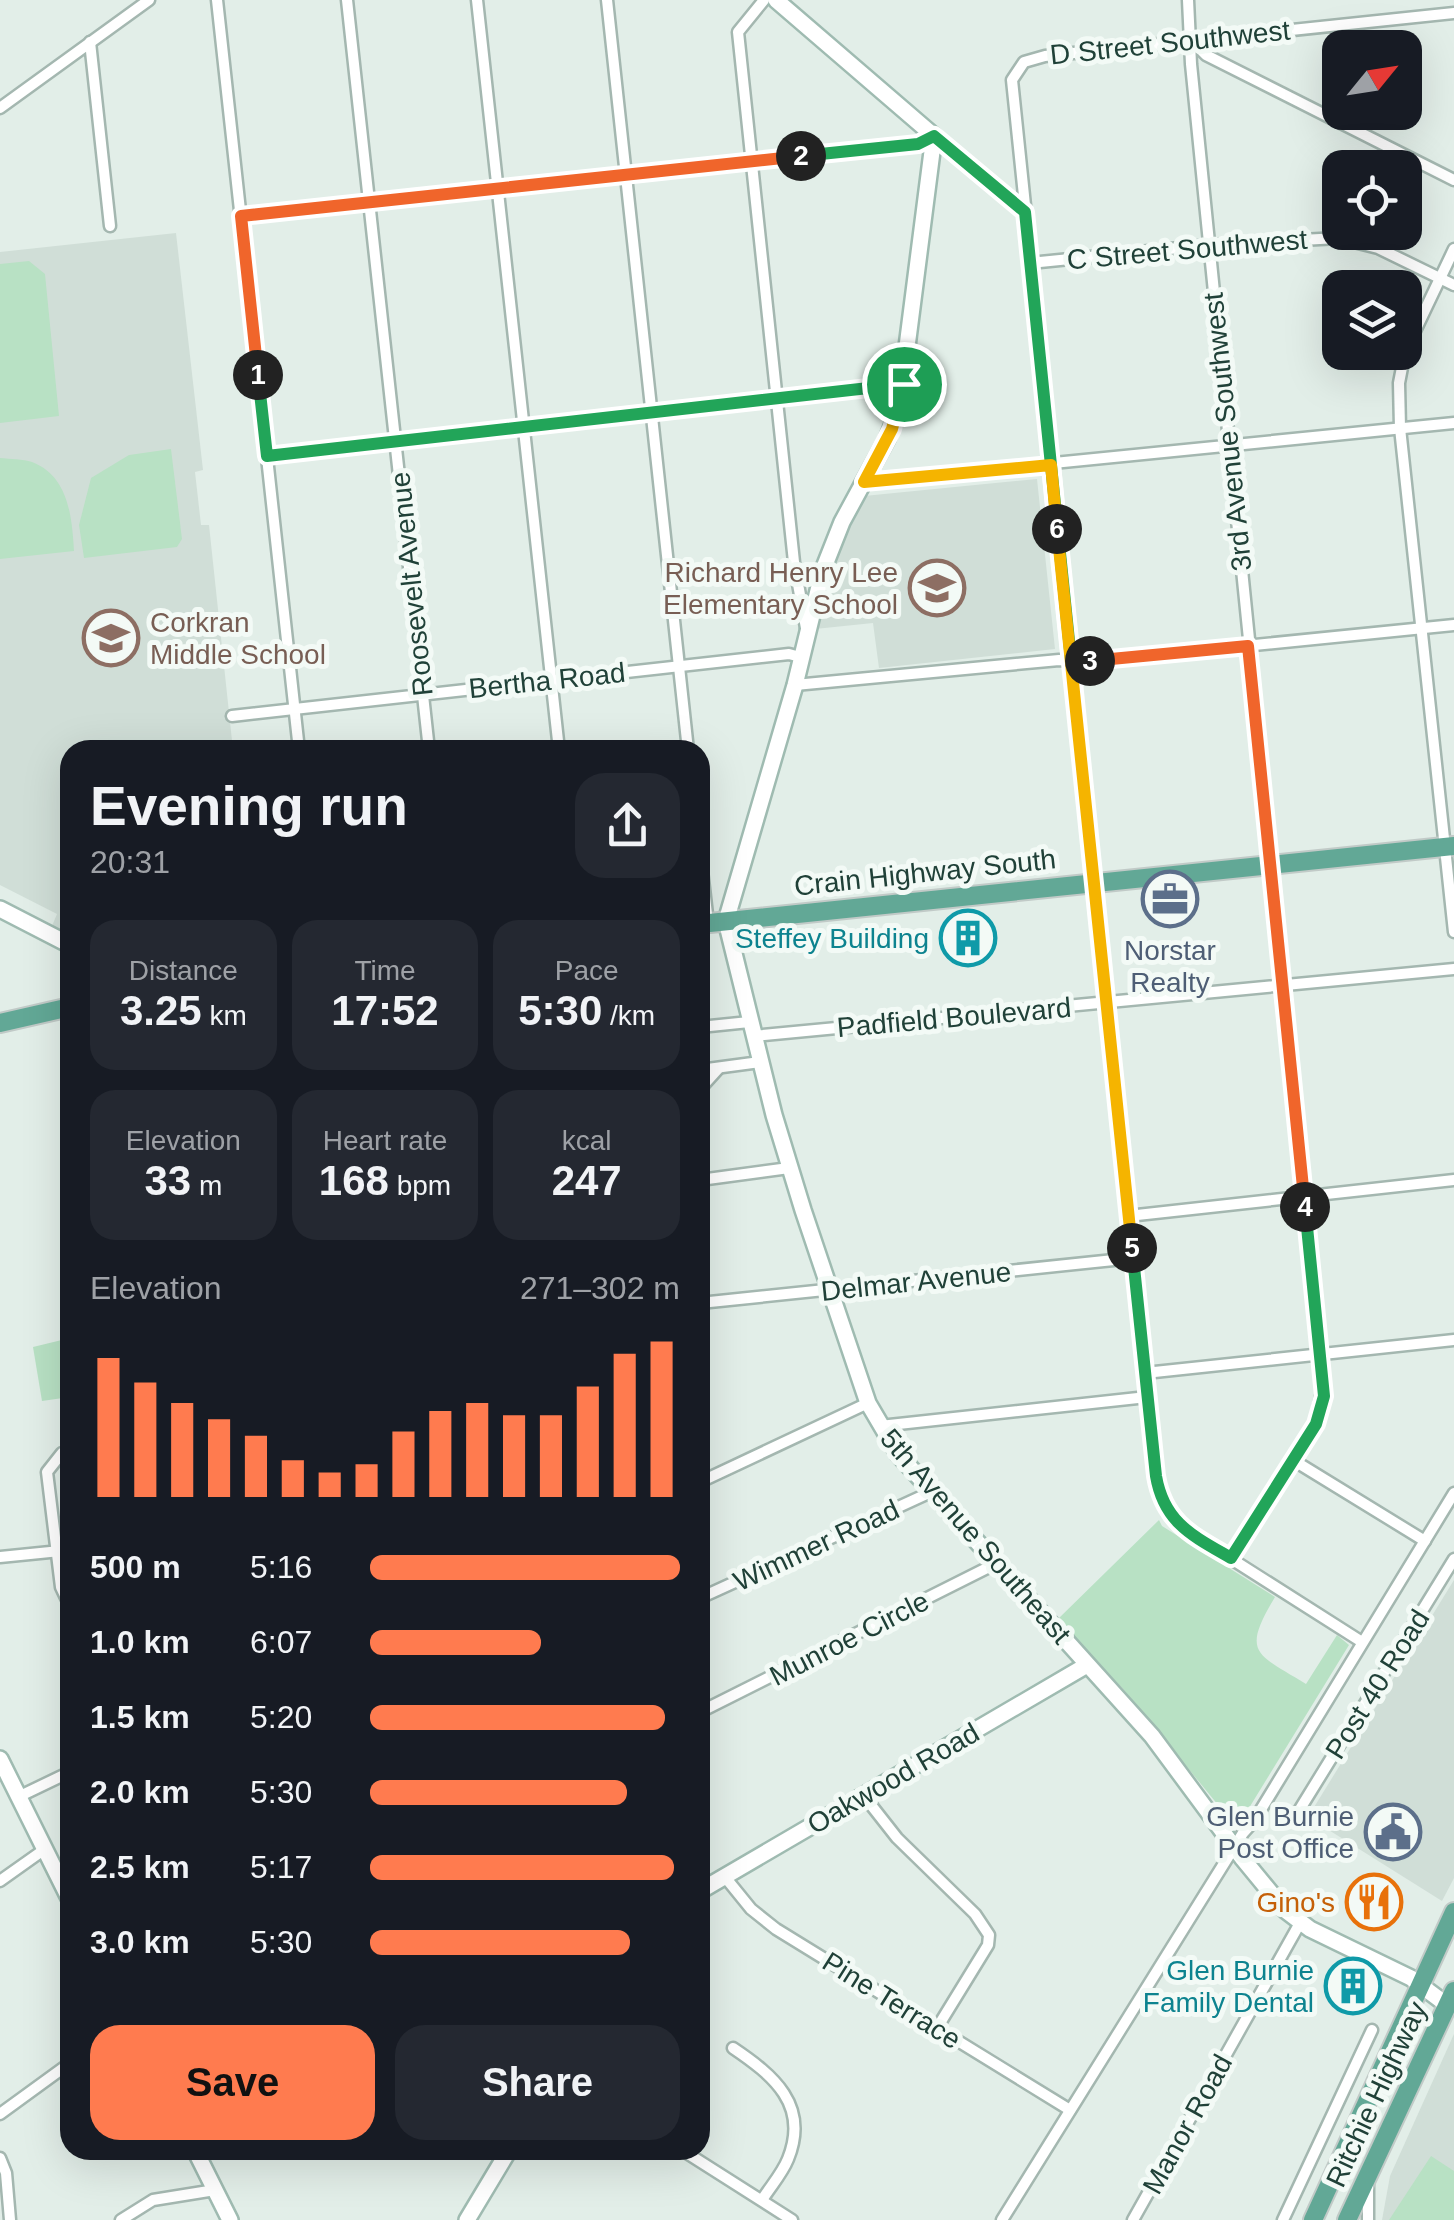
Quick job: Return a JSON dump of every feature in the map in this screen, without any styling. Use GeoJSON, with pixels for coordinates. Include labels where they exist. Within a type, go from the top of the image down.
{"type":"FeatureCollection","features":[{"type":"Feature","properties":{"kind":"main road","name":"Crain Highway South"},"geometry":{"type":"LineString","coordinates":[[711,923],[1450,846]]}},
{"type":"Feature","properties":{"kind":"main road"},"geometry":{"type":"LineString","coordinates":[[0,1023],[60,1009]]}},
{"type":"Feature","properties":{"kind":"main road","name":"Ritchie Highway"},"geometry":{"type":"LineString","coordinates":[[1313,2220],[1454,1912]]}},
{"type":"Feature","properties":{"kind":"main road","name":"Ritchie Highway"},"geometry":{"type":"LineString","coordinates":[[1348,2220],[1451,1998]]}},
{"type":"Feature","properties":{"kind":"street"},"geometry":{"type":"LineString","coordinates":[[0,108],[149,0]]}},
{"type":"Feature","properties":{"kind":"street"},"geometry":{"type":"LineString","coordinates":[[217,0],[298,740]]}},
{"type":"Feature","properties":{"kind":"street","name":"Roosevelt Avenue"},"geometry":{"type":"LineString","coordinates":[[347,0],[428,740]]}},
{"type":"Feature","properties":{"kind":"street"},"geometry":{"type":"LineString","coordinates":[[477,0],[558,740]]}},
{"type":"Feature","properties":{"kind":"street"},"geometry":{"type":"LineString","coordinates":[[607,0],[687,740]]}},
{"type":"Feature","properties":{"kind":"street"},"geometry":{"type":"LineString","coordinates":[[764,0],[738,32],[794,562],[806,629]]}},
{"type":"Feature","properties":{"kind":"street"},"geometry":{"type":"LineString","coordinates":[[776,0],[1025,212],[1156,1476],[1164,1506],[1189,1532],[1362,1642]]}},
{"type":"Feature","properties":{"kind":"street","name":"3rd Avenue Southwest"},"geometry":{"type":"LineString","coordinates":[[1188,0],[1193,42],[1191,64],[1324,1390],[1320,1411],[1231,1558]]}},
{"type":"Feature","properties":{"kind":"street","name":"D Street Southwest"},"geometry":{"type":"LineString","coordinates":[[1025,212],[1013,76],[1024,62],[1193,42],[1204,36],[1454,13]]}},
{"type":"Feature","properties":{"kind":"street"},"geometry":{"type":"LineString","coordinates":[[90,42],[110,226]]}},
{"type":"Feature","properties":{"kind":"street"},"geometry":{"type":"LineString","coordinates":[[1193,42],[1206,55],[1454,180]]}},
{"type":"Feature","properties":{"kind":"street"},"geometry":{"type":"LineString","coordinates":[[241,216],[918,144],[934,136]]}},
{"type":"Feature","properties":{"kind":"street"},"geometry":{"type":"LineString","coordinates":[[711,923],[795,684],[828,554],[892,429],[904,384],[934,136]]}},
{"type":"Feature","properties":{"kind":"street","name":"C Street Southwest"},"geometry":{"type":"LineString","coordinates":[[1030,263],[1209,245],[1338,238],[1378,248],[1454,284]]}},
{"type":"Feature","properties":{"kind":"street"},"geometry":{"type":"LineString","coordinates":[[1422,314],[1454,249]]}},
{"type":"Feature","properties":{"kind":"street"},"geometry":{"type":"LineString","coordinates":[[1402,370],[1400,428],[1450,846],[1454,932]]}},
{"type":"Feature","properties":{"kind":"street"},"geometry":{"type":"LineString","coordinates":[[267,456],[904,384]]}},
{"type":"Feature","properties":{"kind":"street"},"geometry":{"type":"LineString","coordinates":[[864,482],[1454,423]]}},
{"type":"Feature","properties":{"kind":"street"},"geometry":{"type":"LineString","coordinates":[[795,684],[1454,625]]}},
{"type":"Feature","properties":{"kind":"street","name":"Bertha Road"},"geometry":{"type":"LineString","coordinates":[[232,716],[789,654],[800,657]]}},
{"type":"Feature","properties":{"kind":"street"},"geometry":{"type":"LineString","coordinates":[[0,910],[60,940]]}},
{"type":"Feature","properties":{"kind":"street","name":"5th Avenue Southeast"},"geometry":{"type":"LineString","coordinates":[[711,923],[751,1029],[789,1168],[868,1403],[898,1454],[1161,1748],[1270,1894],[1300,1922],[1451,1998]]}},
{"type":"Feature","properties":{"kind":"street"},"geometry":{"type":"LineString","coordinates":[[38,928],[60,947]]}},
{"type":"Feature","properties":{"kind":"street","name":"Padfield Boulevard"},"geometry":{"type":"LineString","coordinates":[[710,1027],[751,1029],[1106,1004],[1454,969]]}},
{"type":"Feature","properties":{"kind":"street"},"geometry":{"type":"LineString","coordinates":[[710,1068],[760,1062]]}},
{"type":"Feature","properties":{"kind":"street"},"geometry":{"type":"LineString","coordinates":[[710,1078],[720,1067]]}},
{"type":"Feature","properties":{"kind":"street"},"geometry":{"type":"LineString","coordinates":[[710,1179],[789,1168]]}},
{"type":"Feature","properties":{"kind":"street"},"geometry":{"type":"LineString","coordinates":[[1128,1216],[1454,1180]]}},
{"type":"Feature","properties":{"kind":"street","name":"Delmar Avenue"},"geometry":{"type":"LineString","coordinates":[[710,1302],[1133,1258]]}},
{"type":"Feature","properties":{"kind":"street"},"geometry":{"type":"LineString","coordinates":[[1145,1374],[1454,1340]]}},
{"type":"Feature","properties":{"kind":"street"},"geometry":{"type":"LineString","coordinates":[[880,1426],[1148,1397]]}},
{"type":"Feature","properties":{"kind":"street"},"geometry":{"type":"LineString","coordinates":[[710,1477],[868,1403]]}},
{"type":"Feature","properties":{"kind":"street"},"geometry":{"type":"LineString","coordinates":[[60,1456],[48,1472],[60,1580]]}},
{"type":"Feature","properties":{"kind":"street"},"geometry":{"type":"LineString","coordinates":[[1292,1460],[1425,1540]]}},
{"type":"Feature","properties":{"kind":"street","name":"Wimmer Road"},"geometry":{"type":"LineString","coordinates":[[710,1593],[932,1492]]}},
{"type":"Feature","properties":{"kind":"street"},"geometry":{"type":"LineString","coordinates":[[1002,2220],[1454,1493]]}},
{"type":"Feature","properties":{"kind":"street"},"geometry":{"type":"LineString","coordinates":[[0,1557],[60,1551]]}},
{"type":"Feature","properties":{"kind":"street","name":"Post 40 Road"},"geometry":{"type":"LineString","coordinates":[[1300,1810],[1454,1559]]}},
{"type":"Feature","properties":{"kind":"street","name":"Munroe Circle"},"geometry":{"type":"LineString","coordinates":[[710,1707],[998,1564]]}},
{"type":"Feature","properties":{"kind":"street","name":"Oakwood Road"},"geometry":{"type":"LineString","coordinates":[[710,1885],[1087,1665]]}},
{"type":"Feature","properties":{"kind":"street"},"geometry":{"type":"LineString","coordinates":[[0,1759],[60,1880]]}},
{"type":"Feature","properties":{"kind":"street"},"geometry":{"type":"LineString","coordinates":[[18,1797],[60,1777]]}},
{"type":"Feature","properties":{"kind":"street"},"geometry":{"type":"LineString","coordinates":[[864,1796],[897,1838],[975,1914],[989,1935],[988,1945],[938,2028]]}},
{"type":"Feature","properties":{"kind":"street"},"geometry":{"type":"LineString","coordinates":[[0,1881],[45,1850]]}},
{"type":"Feature","properties":{"kind":"street","name":"Pine Terrace"},"geometry":{"type":"LineString","coordinates":[[724,1877],[751,1909],[776,1929],[1070,2110]]}},
{"type":"Feature","properties":{"kind":"street","name":"Manor Road"},"geometry":{"type":"LineString","coordinates":[[1133,2220],[1300,1922]]}},
{"type":"Feature","properties":{"kind":"street"},"geometry":{"type":"LineString","coordinates":[[1283,2220],[1372,2030]]}},
{"type":"Feature","properties":{"kind":"street"},"geometry":{"type":"LineString","coordinates":[[733,2048],[770,2074],[783,2089],[792,2111],[795,2135],[788,2161],[762,2200]]}},
{"type":"Feature","properties":{"kind":"street"},"geometry":{"type":"LineString","coordinates":[[0,2114],[60,2070]]}},
{"type":"Feature","properties":{"kind":"street"},"geometry":{"type":"LineString","coordinates":[[0,2158],[6,2173],[10,2220]]}},
{"type":"Feature","properties":{"kind":"street"},"geometry":{"type":"LineString","coordinates":[[200,2160],[230,2220]]}},
{"type":"Feature","properties":{"kind":"street"},"geometry":{"type":"LineString","coordinates":[[466,2220],[502,2160]]}},
{"type":"Feature","properties":{"kind":"street"},"geometry":{"type":"LineString","coordinates":[[698,2160],[792,2220]]}},
{"type":"Feature","properties":{"kind":"street"},"geometry":{"type":"LineString","coordinates":[[1368,2176],[1368,2220]]}},
{"type":"Feature","properties":{"kind":"street"},"geometry":{"type":"LineString","coordinates":[[120,2220],[153,2200],[215,2190]]}},
{"type":"Feature","properties":{"kind":"shaded area","name":"Corkran Middle School"},"geometry":{"type":"Polygon","coordinates":[[[176,233],[203,470],[195,472],[201,525],[209,525],[232,740],[60,740],[60,930],[52,926],[57,914],[0,885],[0,252],[176,233]]]}},
{"type":"Feature","properties":{"kind":"shaded area","name":"Richard Henry Lee Elementary School"},"geometry":{"type":"Polygon","coordinates":[[[1037,479],[1055,649],[879,668],[873,623],[815,629],[835,553],[864,496],[1037,479]]]}},
{"type":"Feature","properties":{"kind":"shaded area"},"geometry":{"type":"Polygon","coordinates":[[[1454,1580],[1454,1878],[1442,1901],[1308,1817],[1454,1580]]]}},
{"type":"Feature","properties":{"kind":"shaded area"},"geometry":{"type":"Polygon","coordinates":[[[1454,2034],[1454,2220],[1382,2220],[1390,2176],[1454,2034]]]}},
{"type":"Feature","properties":{"kind":"green space"},"geometry":{"type":"Polygon","coordinates":[[[29,261],[45,274],[59,416],[0,423],[0,264],[29,261]]]}},
{"type":"Feature","properties":{"kind":"green space"},"geometry":{"type":"Polygon","coordinates":[[[171,449],[182,539],[177,547],[84,558],[79,525],[91,478],[129,455],[171,449]]]}},
{"type":"Feature","properties":{"kind":"green space"},"geometry":{"type":"Polygon","coordinates":[[[0,458],[32,462],[54,477],[70,512],[74,551],[0,559],[0,458]]]}},
{"type":"Feature","properties":{"kind":"green space"},"geometry":{"type":"Polygon","coordinates":[[[60,1340],[60,1398],[42,1401],[33,1347],[60,1340]]]}},
{"type":"Feature","properties":{"kind":"green space"},"geometry":{"type":"Polygon","coordinates":[[[1159,1520],[1162,1526],[1275,1597],[1258,1630],[1257,1641],[1265,1658],[1275,1665],[1306,1684],[1337,1635],[1349,1645],[1242,1814],[1223,1811],[1123,1689],[1057,1620],[1159,1520]]]}},
{"type":"Feature","properties":{"kind":"green space"},"geometry":{"type":"Polygon","coordinates":[[[1431,2156],[1454,2171],[1454,2220],[1389,2220],[1431,2156]]]}},
{"type":"Feature","properties":{"kind":"place","name":"Richard Henry Lee Elementary School"},"geometry":{"type":"Point","coordinates":[937,588]}},
{"type":"Feature","properties":{"kind":"place","name":"Corkran Middle School"},"geometry":{"type":"Point","coordinates":[111,638]}},
{"type":"Feature","properties":{"kind":"place","name":"Norstar Realty"},"geometry":{"type":"Point","coordinates":[1170,899]}},
{"type":"Feature","properties":{"kind":"place","name":"Steffey Building"},"geometry":{"type":"Point","coordinates":[968,938]}},
{"type":"Feature","properties":{"kind":"place","name":"Glen Burnie Post Office"},"geometry":{"type":"Point","coordinates":[1393,1832]}},
{"type":"Feature","properties":{"kind":"place","name":"Gino's"},"geometry":{"type":"Point","coordinates":[1374,1902]}},
{"type":"Feature","properties":{"kind":"place","name":"Glen Burnie Family Dental"},"geometry":{"type":"Point","coordinates":[1353,1986]}},
{"type":"Feature","properties":{"kind":"route"},"geometry":{"type":"LineString","coordinates":[[904,384],[267,456],[241,216],[918,144],[934,136],[1025,212],[1030,263],[1052,477],[1070,651],[1071,660],[1084,662],[1248,646],[1324,1396],[1316,1424],[1231,1558],[1172,1518],[1161,1499],[1156,1476],[1092,868],[1071,660],[1051,465],[880,482],[864,482],[892,429],[904,384]]}}]}
